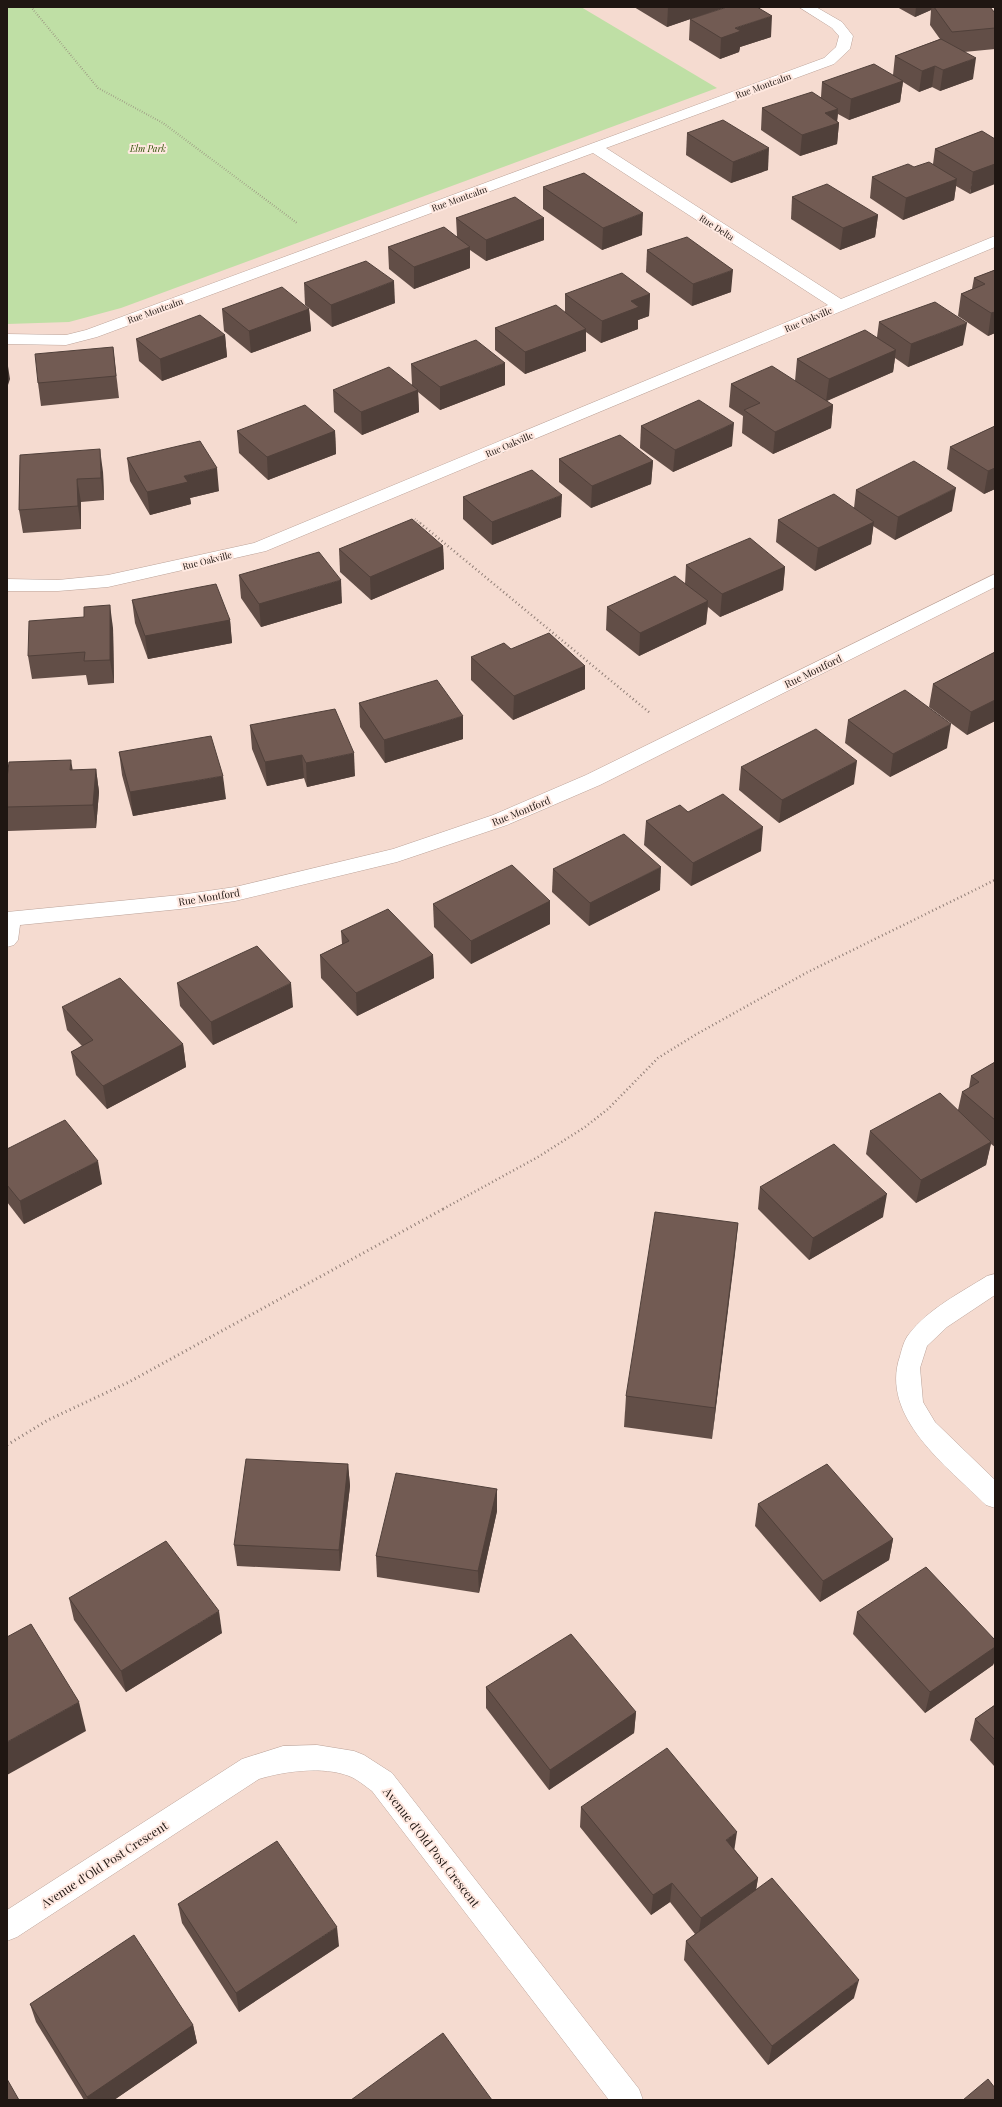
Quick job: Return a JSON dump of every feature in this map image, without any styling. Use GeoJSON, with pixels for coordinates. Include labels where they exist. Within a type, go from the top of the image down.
{"type":"FeatureCollection","features":[{"type":"Feature","properties":{"kind":"street","name":"Rue Montcalm"},"geometry":{"type":"LineString","coordinates":[[7,339],[66,340],[91,334],[830,61],[843,49],[846,36],[837,25],[806,7]]}},
{"type":"Feature","properties":{"kind":"street","name":"Rue Delta"},"geometry":{"type":"LineString","coordinates":[[594,147],[840,306]]}},
{"type":"Feature","properties":{"kind":"street","name":"Rue Oakville"},"geometry":{"type":"LineString","coordinates":[[7,585],[37,586],[106,581],[180,566],[260,547],[386,496],[995,241]]}},
{"type":"Feature","properties":{"kind":"street","name":"Rue Montford"},"geometry":{"type":"LineString","coordinates":[[8,919],[180,902],[235,894],[397,855],[419,848],[500,820],[593,780],[995,580]]}},
{"type":"Feature","properties":{"kind":"street"},"geometry":{"type":"LineString","coordinates":[[7,940],[8,919]]}},
{"type":"Feature","properties":{"kind":"street"},"geometry":{"type":"LineString","coordinates":[[995,1284],[938,1320],[917,1341],[908,1368],[911,1403],[926,1429],[995,1497]]}},
{"type":"Feature","properties":{"kind":"street","name":"Avenue d'Old Post Crescent"},"geometry":{"type":"LineString","coordinates":[[7,1927],[252,1768],[283,1758],[317,1758],[354,1764],[382,1782],[628,2100]]}},
{"type":"Feature","properties":{"kind":"path"},"geometry":{"type":"LineString","coordinates":[[31,7],[98,88],[163,123],[328,246]]}},
{"type":"Feature","properties":{"kind":"path"},"geometry":{"type":"LineString","coordinates":[[386,496],[650,714]]}},
{"type":"Feature","properties":{"kind":"path"},"geometry":{"type":"LineString","coordinates":[[7,1445],[48,1420],[129,1382],[538,1157],[585,1127],[608,1109],[658,1058],[695,1035],[806,973],[995,880]]}},
{"type":"Feature","properties":{"kind":"green space","name":"Elm Park"},"geometry":{"type":"Polygon","coordinates":[[[7,7],[581,7],[717,88],[121,308],[69,322],[7,324],[7,7]]]}},
{"type":"Feature","properties":{"kind":"building"},"geometry":{"type":"Polygon","coordinates":[[[727,7],[757,7],[772,16],[735,28],[741,31],[721,38],[690,19],[727,7]]]}},
{"type":"Feature","properties":{"kind":"building"},"geometry":{"type":"Polygon","coordinates":[[[934,7],[990,7],[995,13],[995,28],[952,32],[934,7]]]}},
{"type":"Feature","properties":{"kind":"building"},"geometry":{"type":"Polygon","coordinates":[[[941,39],[976,58],[943,70],[935,66],[922,71],[895,56],[941,39]]]}},
{"type":"Feature","properties":{"kind":"building"},"geometry":{"type":"Polygon","coordinates":[[[874,64],[903,81],[851,99],[822,82],[874,64]]]}},
{"type":"Feature","properties":{"kind":"building"},"geometry":{"type":"Polygon","coordinates":[[[812,92],[838,109],[825,113],[839,123],[802,135],[762,108],[812,92]]]}},
{"type":"Feature","properties":{"kind":"building"},"geometry":{"type":"Polygon","coordinates":[[[723,120],[769,148],[733,162],[687,133],[723,120]]]}},
{"type":"Feature","properties":{"kind":"building"},"geometry":{"type":"Polygon","coordinates":[[[982,131],[995,139],[995,164],[973,172],[935,149],[982,131]]]}},
{"type":"Feature","properties":{"kind":"building"},"geometry":{"type":"Polygon","coordinates":[[[929,162],[957,179],[906,198],[872,177],[908,164],[914,167],[929,162]]]}},
{"type":"Feature","properties":{"kind":"building"},"geometry":{"type":"Polygon","coordinates":[[[584,173],[643,213],[603,228],[543,187],[584,173]]]}},
{"type":"Feature","properties":{"kind":"building"},"geometry":{"type":"Polygon","coordinates":[[[827,184],[878,215],[843,228],[792,197],[827,184]]]}},
{"type":"Feature","properties":{"kind":"building"},"geometry":{"type":"Polygon","coordinates":[[[515,197],[544,218],[486,240],[456,218],[515,197]]]}},
{"type":"Feature","properties":{"kind":"building"},"geometry":{"type":"Polygon","coordinates":[[[444,227],[470,247],[414,267],[388,247],[444,227]]]}},
{"type":"Feature","properties":{"kind":"building"},"geometry":{"type":"Polygon","coordinates":[[[687,237],[733,270],[693,284],[647,250],[687,237]]]}},
{"type":"Feature","properties":{"kind":"building"},"geometry":{"type":"Polygon","coordinates":[[[366,261],[394,281],[331,305],[304,283],[366,261]]]}},
{"type":"Feature","properties":{"kind":"building"},"geometry":{"type":"Polygon","coordinates":[[[995,270],[995,312],[991,313],[961,294],[985,284],[974,278],[995,270]]]}},
{"type":"Feature","properties":{"kind":"building"},"geometry":{"type":"Polygon","coordinates":[[[622,273],[650,294],[631,301],[639,307],[602,321],[565,294],[622,273]]]}},
{"type":"Feature","properties":{"kind":"building"},"geometry":{"type":"Polygon","coordinates":[[[282,287],[309,309],[249,331],[222,309],[282,287]]]}},
{"type":"Feature","properties":{"kind":"building"},"geometry":{"type":"Polygon","coordinates":[[[935,302],[967,323],[911,344],[879,322],[935,302]]]}},
{"type":"Feature","properties":{"kind":"building"},"geometry":{"type":"Polygon","coordinates":[[[556,305],[586,329],[525,352],[495,328],[556,305]]]}},
{"type":"Feature","properties":{"kind":"building"},"geometry":{"type":"Polygon","coordinates":[[[200,315],[225,335],[160,359],[136,339],[200,315]]]}},
{"type":"Feature","properties":{"kind":"building"},"geometry":{"type":"Polygon","coordinates":[[[865,330],[896,350],[829,379],[797,359],[865,330]]]}},
{"type":"Feature","properties":{"kind":"building"},"geometry":{"type":"Polygon","coordinates":[[[476,340],[505,363],[440,387],[411,364],[476,340]]]}},
{"type":"Feature","properties":{"kind":"building"},"geometry":{"type":"Polygon","coordinates":[[[113,347],[116,376],[38,383],[35,354],[113,347]]]}},
{"type":"Feature","properties":{"kind":"building"},"geometry":{"type":"Polygon","coordinates":[[[772,366],[833,405],[775,432],[744,410],[760,403],[731,384],[772,366]]]}},
{"type":"Feature","properties":{"kind":"building"},"geometry":{"type":"Polygon","coordinates":[[[389,367],[418,390],[361,412],[333,390],[389,367]]]}},
{"type":"Feature","properties":{"kind":"building"},"geometry":{"type":"Polygon","coordinates":[[[699,400],[734,423],[675,450],[641,426],[699,400]]]}},
{"type":"Feature","properties":{"kind":"building"},"geometry":{"type":"Polygon","coordinates":[[[305,405],[335,431],[267,457],[237,431],[305,405]]]}},
{"type":"Feature","properties":{"kind":"building"},"geometry":{"type":"Polygon","coordinates":[[[995,426],[995,468],[988,471],[950,447],[995,426]]]}},
{"type":"Feature","properties":{"kind":"building"},"geometry":{"type":"Polygon","coordinates":[[[620,435],[653,461],[592,486],[559,459],[620,435]]]}},
{"type":"Feature","properties":{"kind":"building"},"geometry":{"type":"Polygon","coordinates":[[[200,441],[217,468],[184,476],[188,482],[147,492],[127,458],[200,441]]]}},
{"type":"Feature","properties":{"kind":"building"},"geometry":{"type":"Polygon","coordinates":[[[100,449],[101,478],[77,479],[78,506],[19,510],[20,455],[100,449]]]}},
{"type":"Feature","properties":{"kind":"building"},"geometry":{"type":"Polygon","coordinates":[[[914,461],[956,488],[898,517],[856,490],[914,461]]]}},
{"type":"Feature","properties":{"kind":"building"},"geometry":{"type":"Polygon","coordinates":[[[532,470],[562,495],[492,522],[463,497],[532,470]]]}},
{"type":"Feature","properties":{"kind":"building"},"geometry":{"type":"Polygon","coordinates":[[[834,494],[874,522],[818,548],[778,520],[834,494]]]}},
{"type":"Feature","properties":{"kind":"building"},"geometry":{"type":"Polygon","coordinates":[[[412,519],[443,546],[370,577],[339,549],[412,519]]]}},
{"type":"Feature","properties":{"kind":"building"},"geometry":{"type":"Polygon","coordinates":[[[750,538],[785,567],[722,594],[686,565],[750,538]]]}},
{"type":"Feature","properties":{"kind":"building"},"geometry":{"type":"Polygon","coordinates":[[[319,552],[341,580],[259,604],[239,575],[319,552]]]}},
{"type":"Feature","properties":{"kind":"building"},"geometry":{"type":"Polygon","coordinates":[[[675,576],[708,601],[640,633],[607,607],[675,576]]]}},
{"type":"Feature","properties":{"kind":"building"},"geometry":{"type":"Polygon","coordinates":[[[216,584],[230,620],[145,636],[132,600],[216,584]]]}},
{"type":"Feature","properties":{"kind":"building"},"geometry":{"type":"Polygon","coordinates":[[[110,605],[110,660],[84,661],[85,652],[28,656],[29,621],[84,617],[84,607],[110,605]]]}},
{"type":"Feature","properties":{"kind":"building"},"geometry":{"type":"Polygon","coordinates":[[[549,633],[585,666],[514,696],[471,657],[504,643],[511,649],[549,633]]]}},
{"type":"Feature","properties":{"kind":"building"},"geometry":{"type":"Polygon","coordinates":[[[995,652],[995,700],[971,712],[933,684],[995,652]]]}},
{"type":"Feature","properties":{"kind":"building"},"geometry":{"type":"Polygon","coordinates":[[[437,680],[463,716],[384,740],[359,703],[437,680]]]}},
{"type":"Feature","properties":{"kind":"building"},"geometry":{"type":"Polygon","coordinates":[[[905,690],[951,724],[893,754],[848,720],[905,690]]]}},
{"type":"Feature","properties":{"kind":"building"},"geometry":{"type":"Polygon","coordinates":[[[335,709],[354,753],[306,763],[302,755],[265,762],[250,725],[335,709]]]}},
{"type":"Feature","properties":{"kind":"building"},"geometry":{"type":"Polygon","coordinates":[[[816,729],[857,761],[782,800],[741,767],[816,729]]]}},
{"type":"Feature","properties":{"kind":"building"},"geometry":{"type":"Polygon","coordinates":[[[211,736],[223,776],[130,792],[119,752],[211,736]]]}},
{"type":"Feature","properties":{"kind":"building"},"geometry":{"type":"Polygon","coordinates":[[[71,760],[70,770],[96,769],[93,805],[7,807],[7,778],[9,762],[71,760]]]}},
{"type":"Feature","properties":{"kind":"building"},"geometry":{"type":"Polygon","coordinates":[[[723,794],[763,827],[693,863],[646,821],[680,805],[688,812],[723,794]]]}},
{"type":"Feature","properties":{"kind":"building"},"geometry":{"type":"Polygon","coordinates":[[[624,834],[661,867],[590,903],[553,869],[624,834]]]}},
{"type":"Feature","properties":{"kind":"building"},"geometry":{"type":"Polygon","coordinates":[[[512,865],[550,901],[471,941],[433,904],[512,865]]]}},
{"type":"Feature","properties":{"kind":"building"},"geometry":{"type":"Polygon","coordinates":[[[388,909],[433,955],[356,993],[320,955],[349,941],[341,931],[388,909]]]}},
{"type":"Feature","properties":{"kind":"building"},"geometry":{"type":"Polygon","coordinates":[[[257,946],[291,983],[211,1022],[177,983],[257,946]]]}},
{"type":"Feature","properties":{"kind":"building"},"geometry":{"type":"Polygon","coordinates":[[[120,978],[183,1044],[103,1086],[71,1052],[93,1040],[62,1007],[120,978]]]}},
{"type":"Feature","properties":{"kind":"building"},"geometry":{"type":"Polygon","coordinates":[[[995,1062],[995,1120],[962,1092],[979,1082],[971,1076],[995,1062]]]}},
{"type":"Feature","properties":{"kind":"building"},"geometry":{"type":"Polygon","coordinates":[[[940,1093],[991,1142],[921,1180],[870,1131],[940,1093]]]}},
{"type":"Feature","properties":{"kind":"building"},"geometry":{"type":"Polygon","coordinates":[[[65,1120],[98,1161],[20,1201],[7,1185],[7,1149],[65,1120]]]}},
{"type":"Feature","properties":{"kind":"building"},"geometry":{"type":"Polygon","coordinates":[[[834,1144],[887,1194],[813,1238],[760,1187],[834,1144]]]}},
{"type":"Feature","properties":{"kind":"building"},"geometry":{"type":"Polygon","coordinates":[[[655,1212],[738,1223],[715,1408],[626,1396],[655,1212]]]}},
{"type":"Feature","properties":{"kind":"building"},"geometry":{"type":"Polygon","coordinates":[[[246,1459],[348,1464],[339,1550],[234,1545],[246,1459]]]}},
{"type":"Feature","properties":{"kind":"building"},"geometry":{"type":"Polygon","coordinates":[[[827,1464],[893,1539],[823,1581],[758,1504],[827,1464]]]}},
{"type":"Feature","properties":{"kind":"building"},"geometry":{"type":"Polygon","coordinates":[[[396,1473],[497,1489],[478,1571],[376,1556],[396,1473]]]}},
{"type":"Feature","properties":{"kind":"building"},"geometry":{"type":"Polygon","coordinates":[[[166,1541],[219,1611],[121,1671],[69,1598],[166,1541]]]}},
{"type":"Feature","properties":{"kind":"building"},"geometry":{"type":"Polygon","coordinates":[[[926,1567],[995,1640],[995,1647],[930,1692],[857,1612],[926,1567]]]}},
{"type":"Feature","properties":{"kind":"building"},"geometry":{"type":"Polygon","coordinates":[[[31,1624],[79,1702],[7,1742],[7,1637],[31,1624]]]}},
{"type":"Feature","properties":{"kind":"building"},"geometry":{"type":"Polygon","coordinates":[[[571,1634],[636,1712],[550,1770],[486,1687],[571,1634]]]}},
{"type":"Feature","properties":{"kind":"building"},"geometry":{"type":"Polygon","coordinates":[[[995,1705],[995,1740],[975,1719],[995,1705]]]}},
{"type":"Feature","properties":{"kind":"building"},"geometry":{"type":"Polygon","coordinates":[[[667,1748],[737,1832],[726,1840],[758,1878],[701,1918],[672,1883],[653,1895],[581,1807],[667,1748]]]}},
{"type":"Feature","properties":{"kind":"building"},"geometry":{"type":"Polygon","coordinates":[[[277,1841],[337,1927],[236,1993],[178,1904],[277,1841]]]}},
{"type":"Feature","properties":{"kind":"building"},"geometry":{"type":"Polygon","coordinates":[[[772,1878],[859,1980],[772,2046],[686,1941],[772,1878]]]}},
{"type":"Feature","properties":{"kind":"building"},"geometry":{"type":"Polygon","coordinates":[[[134,1935],[193,2025],[87,2097],[30,2004],[134,1935]]]}},
{"type":"Feature","properties":{"kind":"building"},"geometry":{"type":"Polygon","coordinates":[[[443,2033],[492,2100],[351,2100],[443,2033]]]}},
{"type":"Feature","properties":{"kind":"building"},"geometry":{"type":"Polygon","coordinates":[[[7,2079],[19,2100],[7,2100],[7,2079]]]}},
{"type":"Feature","properties":{"kind":"building"},"geometry":{"type":"Polygon","coordinates":[[[988,2079],[995,2088],[995,2100],[963,2100],[988,2079]]]}}]}
